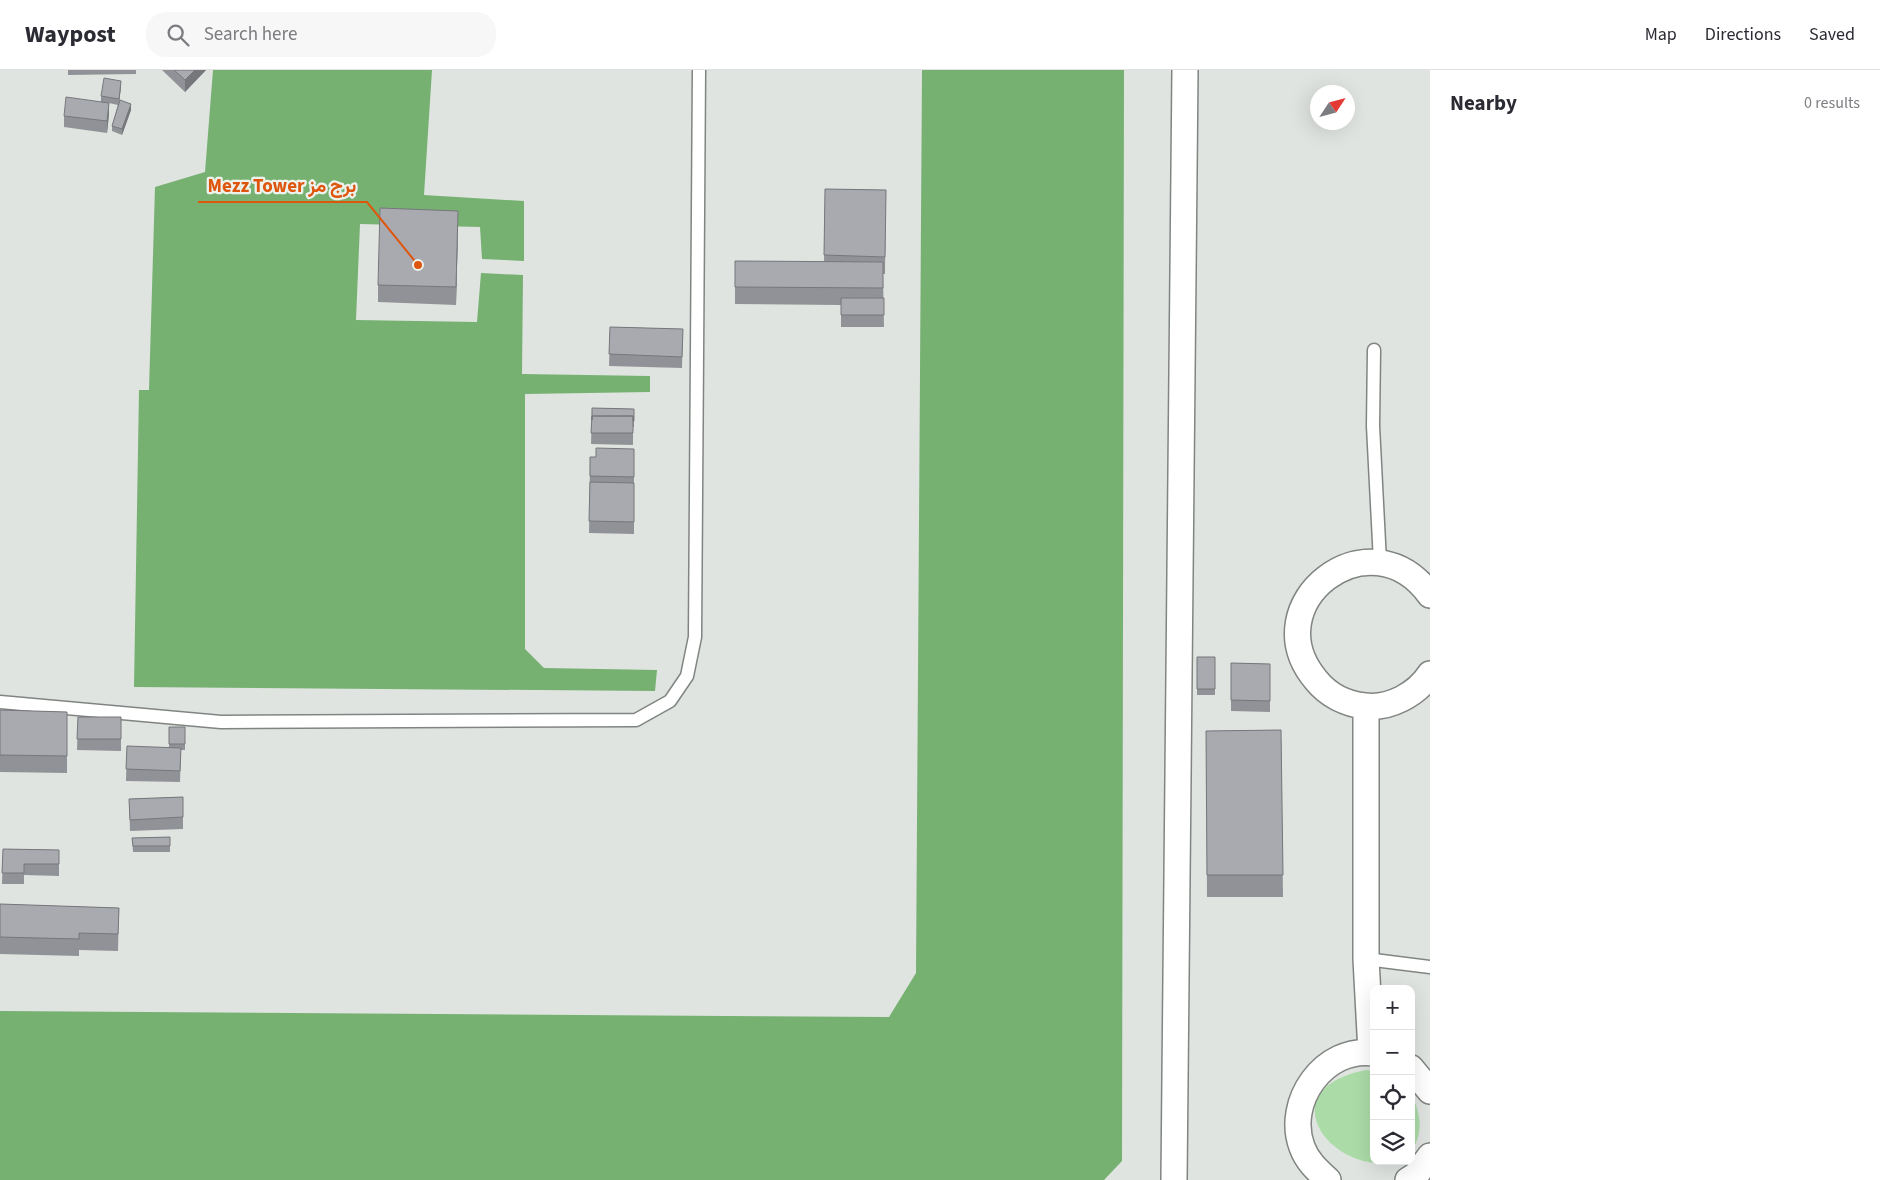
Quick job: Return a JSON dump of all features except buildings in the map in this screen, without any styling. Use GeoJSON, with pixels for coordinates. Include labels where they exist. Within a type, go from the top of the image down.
{"type":"FeatureCollection","features":[{"type":"Feature","properties":{"kind":"street"},"geometry":{"type":"LineString","coordinates":[[1174,1180],[1185,70]]}},
{"type":"Feature","properties":{"kind":"street"},"geometry":{"type":"LineString","coordinates":[[1427,584],[1402,569],[1380,562],[1356,563],[1335,570],[1316,585],[1304,604],[1298,627],[1300,650],[1309,671],[1323,689],[1343,701],[1366,706],[1388,704],[1408,696],[1425,682],[1430,674]]}},
{"type":"Feature","properties":{"kind":"street"},"geometry":{"type":"LineString","coordinates":[[1366,706],[1366,959],[1371,1030]]}},
{"type":"Feature","properties":{"kind":"street"},"geometry":{"type":"LineString","coordinates":[[1328,1180],[1313,1166],[1302,1146],[1298,1124],[1301,1101],[1311,1081],[1328,1065],[1348,1055],[1370,1053]]}},
{"type":"Feature","properties":{"kind":"street"},"geometry":{"type":"LineString","coordinates":[[1415,1073],[1430,1091]]}},
{"type":"Feature","properties":{"kind":"street"},"geometry":{"type":"LineString","coordinates":[[1408,1180],[1416,1175],[1430,1156]]}},
{"type":"Feature","properties":{"kind":"lane"},"geometry":{"type":"LineString","coordinates":[[0,702],[221,722],[636,720],[670,701],[687,676],[695,637],[699,70]]}},
{"type":"Feature","properties":{"kind":"lane"},"geometry":{"type":"LineString","coordinates":[[1374,350],[1373,426],[1380,562]]}},
{"type":"Feature","properties":{"kind":"lane"},"geometry":{"type":"LineString","coordinates":[[1366,959],[1430,967]]}},
{"type":"Feature","properties":{"kind":"shaded area"},"geometry":{"type":"Polygon","coordinates":[[[213,70],[432,70],[424,195],[524,201],[524,261],[482,259],[480,227],[360,224],[356,320],[477,322],[481,273],[523,275],[522,374],[650,376],[650,392],[525,394],[525,649],[544,668],[657,670],[655,691],[134,687],[139,390],[149,390],[155,187],[205,172],[213,70]]]}},
{"type":"Feature","properties":{"kind":"shaded area"},"geometry":{"type":"Polygon","coordinates":[[[922,70],[1124,70],[1122,1161],[1104,1180],[0,1180],[0,1011],[889,1017],[916,973],[922,70]]]}},
{"type":"Feature","properties":{"kind":"shaded area"},"geometry":{"type":"Polygon","coordinates":[[[1366,1070],[1370,1070],[1370,1161],[1353,1157],[1334,1146],[1320,1130],[1315,1112],[1319,1095],[1336,1080],[1366,1070]]]}},
{"type":"Feature","properties":{"kind":"shaded area"},"geometry":{"type":"Polygon","coordinates":[[[1415,1103],[1420,1123],[1415,1145],[1415,1103]]]}},
{"type":"Feature","properties":{"kind":"place","name":"Mezz Tower برج مز"},"geometry":{"type":"Point","coordinates":[418,265]}}]}
